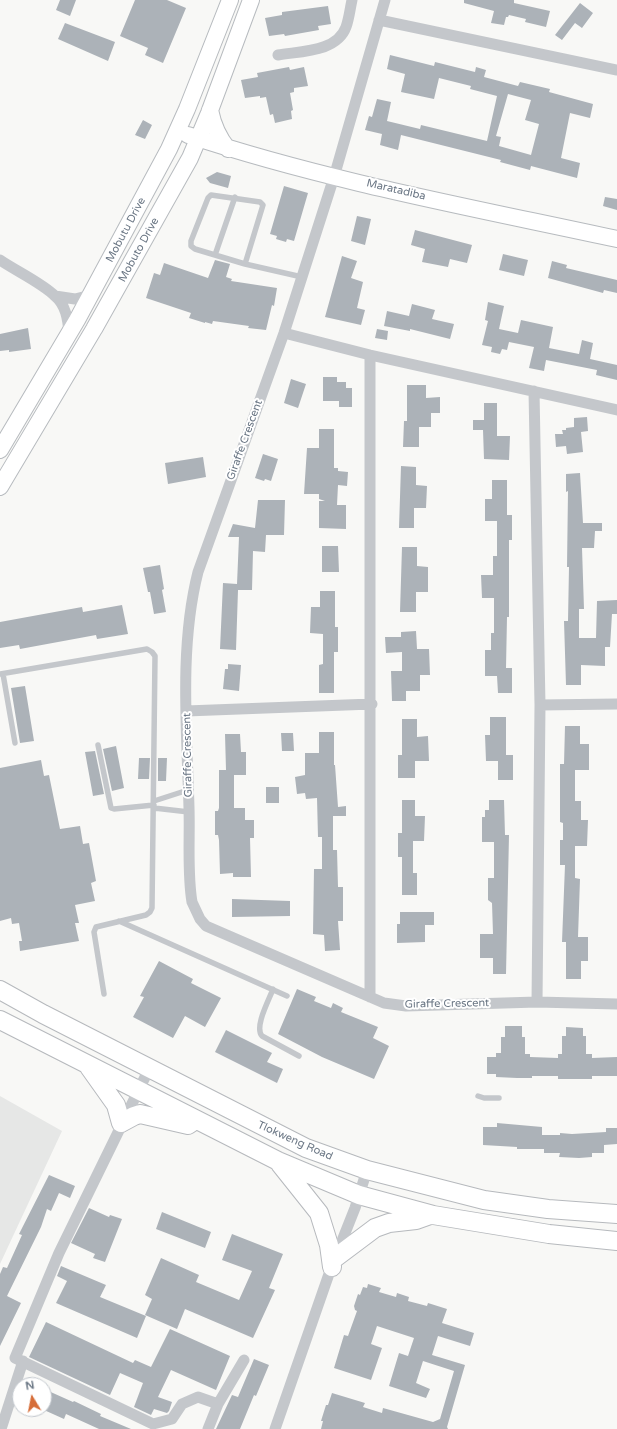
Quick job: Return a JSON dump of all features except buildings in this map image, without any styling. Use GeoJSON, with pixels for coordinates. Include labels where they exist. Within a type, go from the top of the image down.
{"type":"FeatureCollection","features":[{"type":"Feature","properties":{"kind":"main road","name":"Mobutu Drive"},"geometry":{"type":"LineString","coordinates":[[0,448],[69,333],[177,132],[230,0]]}},
{"type":"Feature","properties":{"kind":"main road","name":"Mobuto Drive"},"geometry":{"type":"LineString","coordinates":[[0,487],[98,323],[186,164],[210,110],[251,0]]}},
{"type":"Feature","properties":{"kind":"main road"},"geometry":{"type":"LineString","coordinates":[[210,110],[216,132],[228,149]]}},
{"type":"Feature","properties":{"kind":"main road","name":"Maratadiba"},"geometry":{"type":"LineString","coordinates":[[177,132],[228,149],[334,177],[617,239]]}},
{"type":"Feature","properties":{"kind":"main road"},"geometry":{"type":"LineString","coordinates":[[186,164],[201,154],[228,149]]}},
{"type":"Feature","properties":{"kind":"main road","name":"Tlokweng Road"},"geometry":{"type":"LineString","coordinates":[[0,990],[149,1069],[306,1148],[367,1170],[484,1200],[548,1209],[617,1214]]}},
{"type":"Feature","properties":{"kind":"main road"},"geometry":{"type":"LineString","coordinates":[[0,1020],[278,1161],[359,1195],[433,1214],[549,1234],[617,1241]]}},
{"type":"Feature","properties":{"kind":"main road"},"geometry":{"type":"LineString","coordinates":[[87,1065],[116,1105],[121,1123],[140,1114],[188,1125],[195,1120]]}},
{"type":"Feature","properties":{"kind":"main road"},"geometry":{"type":"LineString","coordinates":[[278,1161],[319,1213],[333,1263],[375,1228],[389,1223],[416,1220],[433,1214]]}},
{"type":"Feature","properties":{"kind":"street"},"geometry":{"type":"LineString","coordinates":[[278,55],[331,45],[339,40],[346,27],[352,0]]}},
{"type":"Feature","properties":{"kind":"street","name":"Giraffe Crescent"},"geometry":{"type":"LineString","coordinates":[[385,0],[334,177],[284,333],[198,572],[192,597],[189,622],[186,711],[191,894],[195,911],[206,926],[384,1003],[406,1006],[537,1002],[617,1004]]}},
{"type":"Feature","properties":{"kind":"street"},"geometry":{"type":"LineString","coordinates":[[379,20],[617,70]]}},
{"type":"Feature","properties":{"kind":"street"},"geometry":{"type":"LineString","coordinates":[[0,260],[55,296],[64,309],[68,322],[69,333]]}},
{"type":"Feature","properties":{"kind":"street"},"geometry":{"type":"LineString","coordinates":[[55,296],[75,299],[90,295]]}},
{"type":"Feature","properties":{"kind":"street"},"geometry":{"type":"LineString","coordinates":[[284,333],[370,355],[617,410]]}},
{"type":"Feature","properties":{"kind":"street"},"geometry":{"type":"LineString","coordinates":[[370,355],[372,704],[370,997]]}},
{"type":"Feature","properties":{"kind":"street"},"geometry":{"type":"LineString","coordinates":[[534,391],[540,705],[537,1002]]}},
{"type":"Feature","properties":{"kind":"street"},"geometry":{"type":"LineString","coordinates":[[186,711],[372,704]]}},
{"type":"Feature","properties":{"kind":"street"},"geometry":{"type":"LineString","coordinates":[[540,705],[617,704]]}},
{"type":"Feature","properties":{"kind":"street"},"geometry":{"type":"LineString","coordinates":[[149,1069],[137,1090],[59,1253],[16,1358],[153,1424],[172,1419],[182,1404],[198,1397],[218,1404]]}},
{"type":"Feature","properties":{"kind":"street"},"geometry":{"type":"LineString","coordinates":[[275,1429],[367,1170]]}},
{"type":"Feature","properties":{"kind":"street"},"geometry":{"type":"LineString","coordinates":[[208,1429],[218,1404],[244,1360]]}},
{"type":"Feature","properties":{"kind":"street"},"geometry":{"type":"LineString","coordinates":[[1,1429],[23,1361]]}},
{"type":"Feature","properties":{"kind":"lane"},"geometry":{"type":"LineString","coordinates":[[245,264],[263,205],[260,202],[235,197],[211,195],[208,198],[191,241],[191,246],[194,249],[245,264],[302,277]]}},
{"type":"Feature","properties":{"kind":"lane"},"geometry":{"type":"LineString","coordinates":[[215,255],[235,197]]}},
{"type":"Feature","properties":{"kind":"lane"},"geometry":{"type":"LineString","coordinates":[[15,743],[2,674],[147,649],[155,656],[152,908],[146,915],[98,926],[94,932],[104,994]]}},
{"type":"Feature","properties":{"kind":"lane"},"geometry":{"type":"LineString","coordinates":[[98,745],[111,808],[114,809],[154,805],[189,812]]}},
{"type":"Feature","properties":{"kind":"lane"},"geometry":{"type":"LineString","coordinates":[[154,805],[188,790]]}},
{"type":"Feature","properties":{"kind":"lane"},"geometry":{"type":"LineString","coordinates":[[119,921],[287,996]]}},
{"type":"Feature","properties":{"kind":"lane"},"geometry":{"type":"LineString","coordinates":[[273,989],[260,1025],[260,1033],[262,1036],[299,1056]]}},
{"type":"Feature","properties":{"kind":"lane"},"geometry":{"type":"LineString","coordinates":[[478,1096],[484,1098],[499,1098]]}},
{"type":"Feature","properties":{"kind":"shaded area"},"geometry":{"type":"Polygon","coordinates":[[[0,1096],[62,1131],[0,1264],[0,1096]]]}}]}
